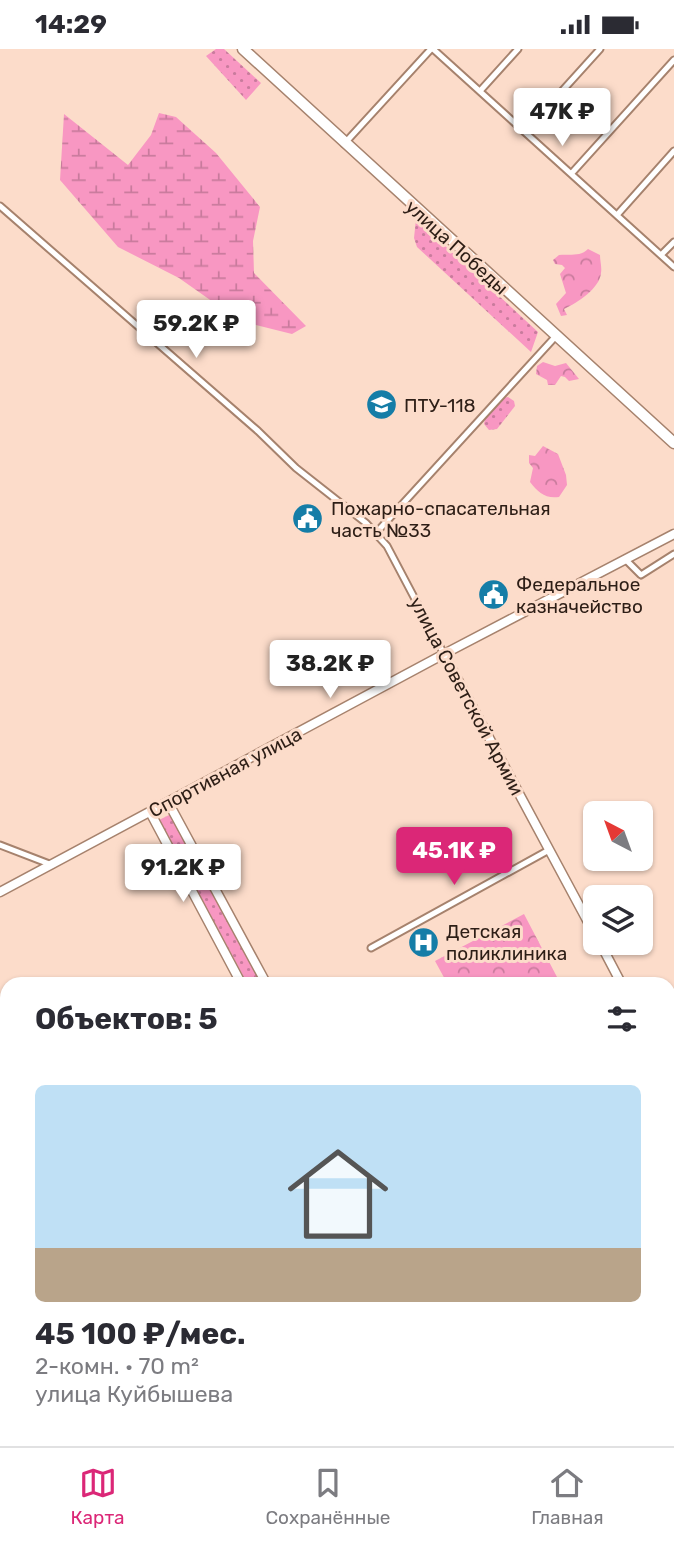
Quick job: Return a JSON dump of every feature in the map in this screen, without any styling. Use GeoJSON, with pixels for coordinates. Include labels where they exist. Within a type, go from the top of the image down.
{"type":"FeatureCollection","features":[{"type":"Feature","properties":{"kind":"highway","name":"улица Победы"},"geometry":{"type":"LineString","coordinates":[[243,49],[674,443]]}},
{"type":"Feature","properties":{"kind":"street"},"geometry":{"type":"LineString","coordinates":[[344,144],[432,49],[674,267]]}},
{"type":"Feature","properties":{"kind":"street"},"geometry":{"type":"LineString","coordinates":[[480,91],[518,49]]}},
{"type":"Feature","properties":{"kind":"street"},"geometry":{"type":"LineString","coordinates":[[525,132],[600,49]]}},
{"type":"Feature","properties":{"kind":"street"},"geometry":{"type":"LineString","coordinates":[[571,173],[674,60]]}},
{"type":"Feature","properties":{"kind":"street"},"geometry":{"type":"LineString","coordinates":[[617,215],[674,152]]}},
{"type":"Feature","properties":{"kind":"street","name":"улица Советской Армии"},"geometry":{"type":"LineString","coordinates":[[0,206],[296,468],[376,533],[395,558],[583,913]]}},
{"type":"Feature","properties":{"kind":"street"},"geometry":{"type":"LineString","coordinates":[[661,255],[674,241]]}},
{"type":"Feature","properties":{"kind":"street"},"geometry":{"type":"LineString","coordinates":[[376,533],[556,336]]}},
{"type":"Feature","properties":{"kind":"street","name":"Спортивная улица"},"geometry":{"type":"LineString","coordinates":[[0,892],[674,534]]}},
{"type":"Feature","properties":{"kind":"street"},"geometry":{"type":"LineString","coordinates":[[625,559],[641,575],[674,554]]}},
{"type":"Feature","properties":{"kind":"street"},"geometry":{"type":"LineString","coordinates":[[168,802],[262,977]]}},
{"type":"Feature","properties":{"kind":"street"},"geometry":{"type":"LineString","coordinates":[[150,812],[238,977]]}},
{"type":"Feature","properties":{"kind":"street"},"geometry":{"type":"LineString","coordinates":[[0,845],[51,865]]}},
{"type":"Feature","properties":{"kind":"street"},"geometry":{"type":"LineString","coordinates":[[371,948],[549,850]]}},
{"type":"Feature","properties":{"kind":"street"},"geometry":{"type":"LineString","coordinates":[[606,955],[618,977]]}},
{"type":"Feature","properties":{"kind":"green space"},"geometry":{"type":"Polygon","coordinates":[[[216,49],[224,49],[261,83],[246,100],[206,56],[216,49]]]}},
{"type":"Feature","properties":{"kind":"green space"},"geometry":{"type":"Polygon","coordinates":[[[159,113],[176,117],[216,153],[260,207],[253,241],[254,273],[306,326],[292,334],[240,321],[179,278],[118,247],[60,180],[64,114],[128,165],[151,135],[159,113]]]}},
{"type":"Feature","properties":{"kind":"green space"},"geometry":{"type":"Polygon","coordinates":[[[416,219],[538,332],[531,352],[417,247],[414,238],[416,219]]]}},
{"type":"Feature","properties":{"kind":"green space"},"geometry":{"type":"Polygon","coordinates":[[[588,249],[600,255],[600,279],[587,294],[564,309],[567,315],[561,316],[556,304],[566,293],[560,274],[565,268],[555,264],[553,260],[559,255],[578,254],[588,249]]]}},
{"type":"Feature","properties":{"kind":"green space"},"geometry":{"type":"Polygon","coordinates":[[[543,362],[555,366],[566,363],[579,379],[569,381],[561,376],[555,385],[548,385],[547,380],[536,374],[537,366],[543,362]]]}},
{"type":"Feature","properties":{"kind":"green space"},"geometry":{"type":"Polygon","coordinates":[[[508,397],[514,401],[515,406],[497,429],[489,430],[484,424],[485,419],[503,398],[508,397]]]}},
{"type":"Feature","properties":{"kind":"green space"},"geometry":{"type":"Polygon","coordinates":[[[543,446],[558,454],[566,475],[567,485],[559,497],[542,494],[530,482],[533,468],[529,463],[529,455],[535,456],[543,446]]]}},
{"type":"Feature","properties":{"kind":"green space"},"geometry":{"type":"Polygon","coordinates":[[[171,814],[258,977],[244,977],[159,820],[171,814]]]}},
{"type":"Feature","properties":{"kind":"green space"},"geometry":{"type":"Polygon","coordinates":[[[524,914],[557,977],[444,977],[435,961],[524,914]]]}},
{"type":"Feature","properties":{"kind":"place","name":"ПТУ-118"},"geometry":{"type":"Point","coordinates":[381,405]}},
{"type":"Feature","properties":{"kind":"place","name":"Пожарно-спасательная часть №33"},"geometry":{"type":"Point","coordinates":[308,519]}},
{"type":"Feature","properties":{"kind":"place","name":"Федеральное казначейство"},"geometry":{"type":"Point","coordinates":[493,595]}},
{"type":"Feature","properties":{"kind":"place","name":"Детская поликлиника"},"geometry":{"type":"Point","coordinates":[423,942]}}]}
